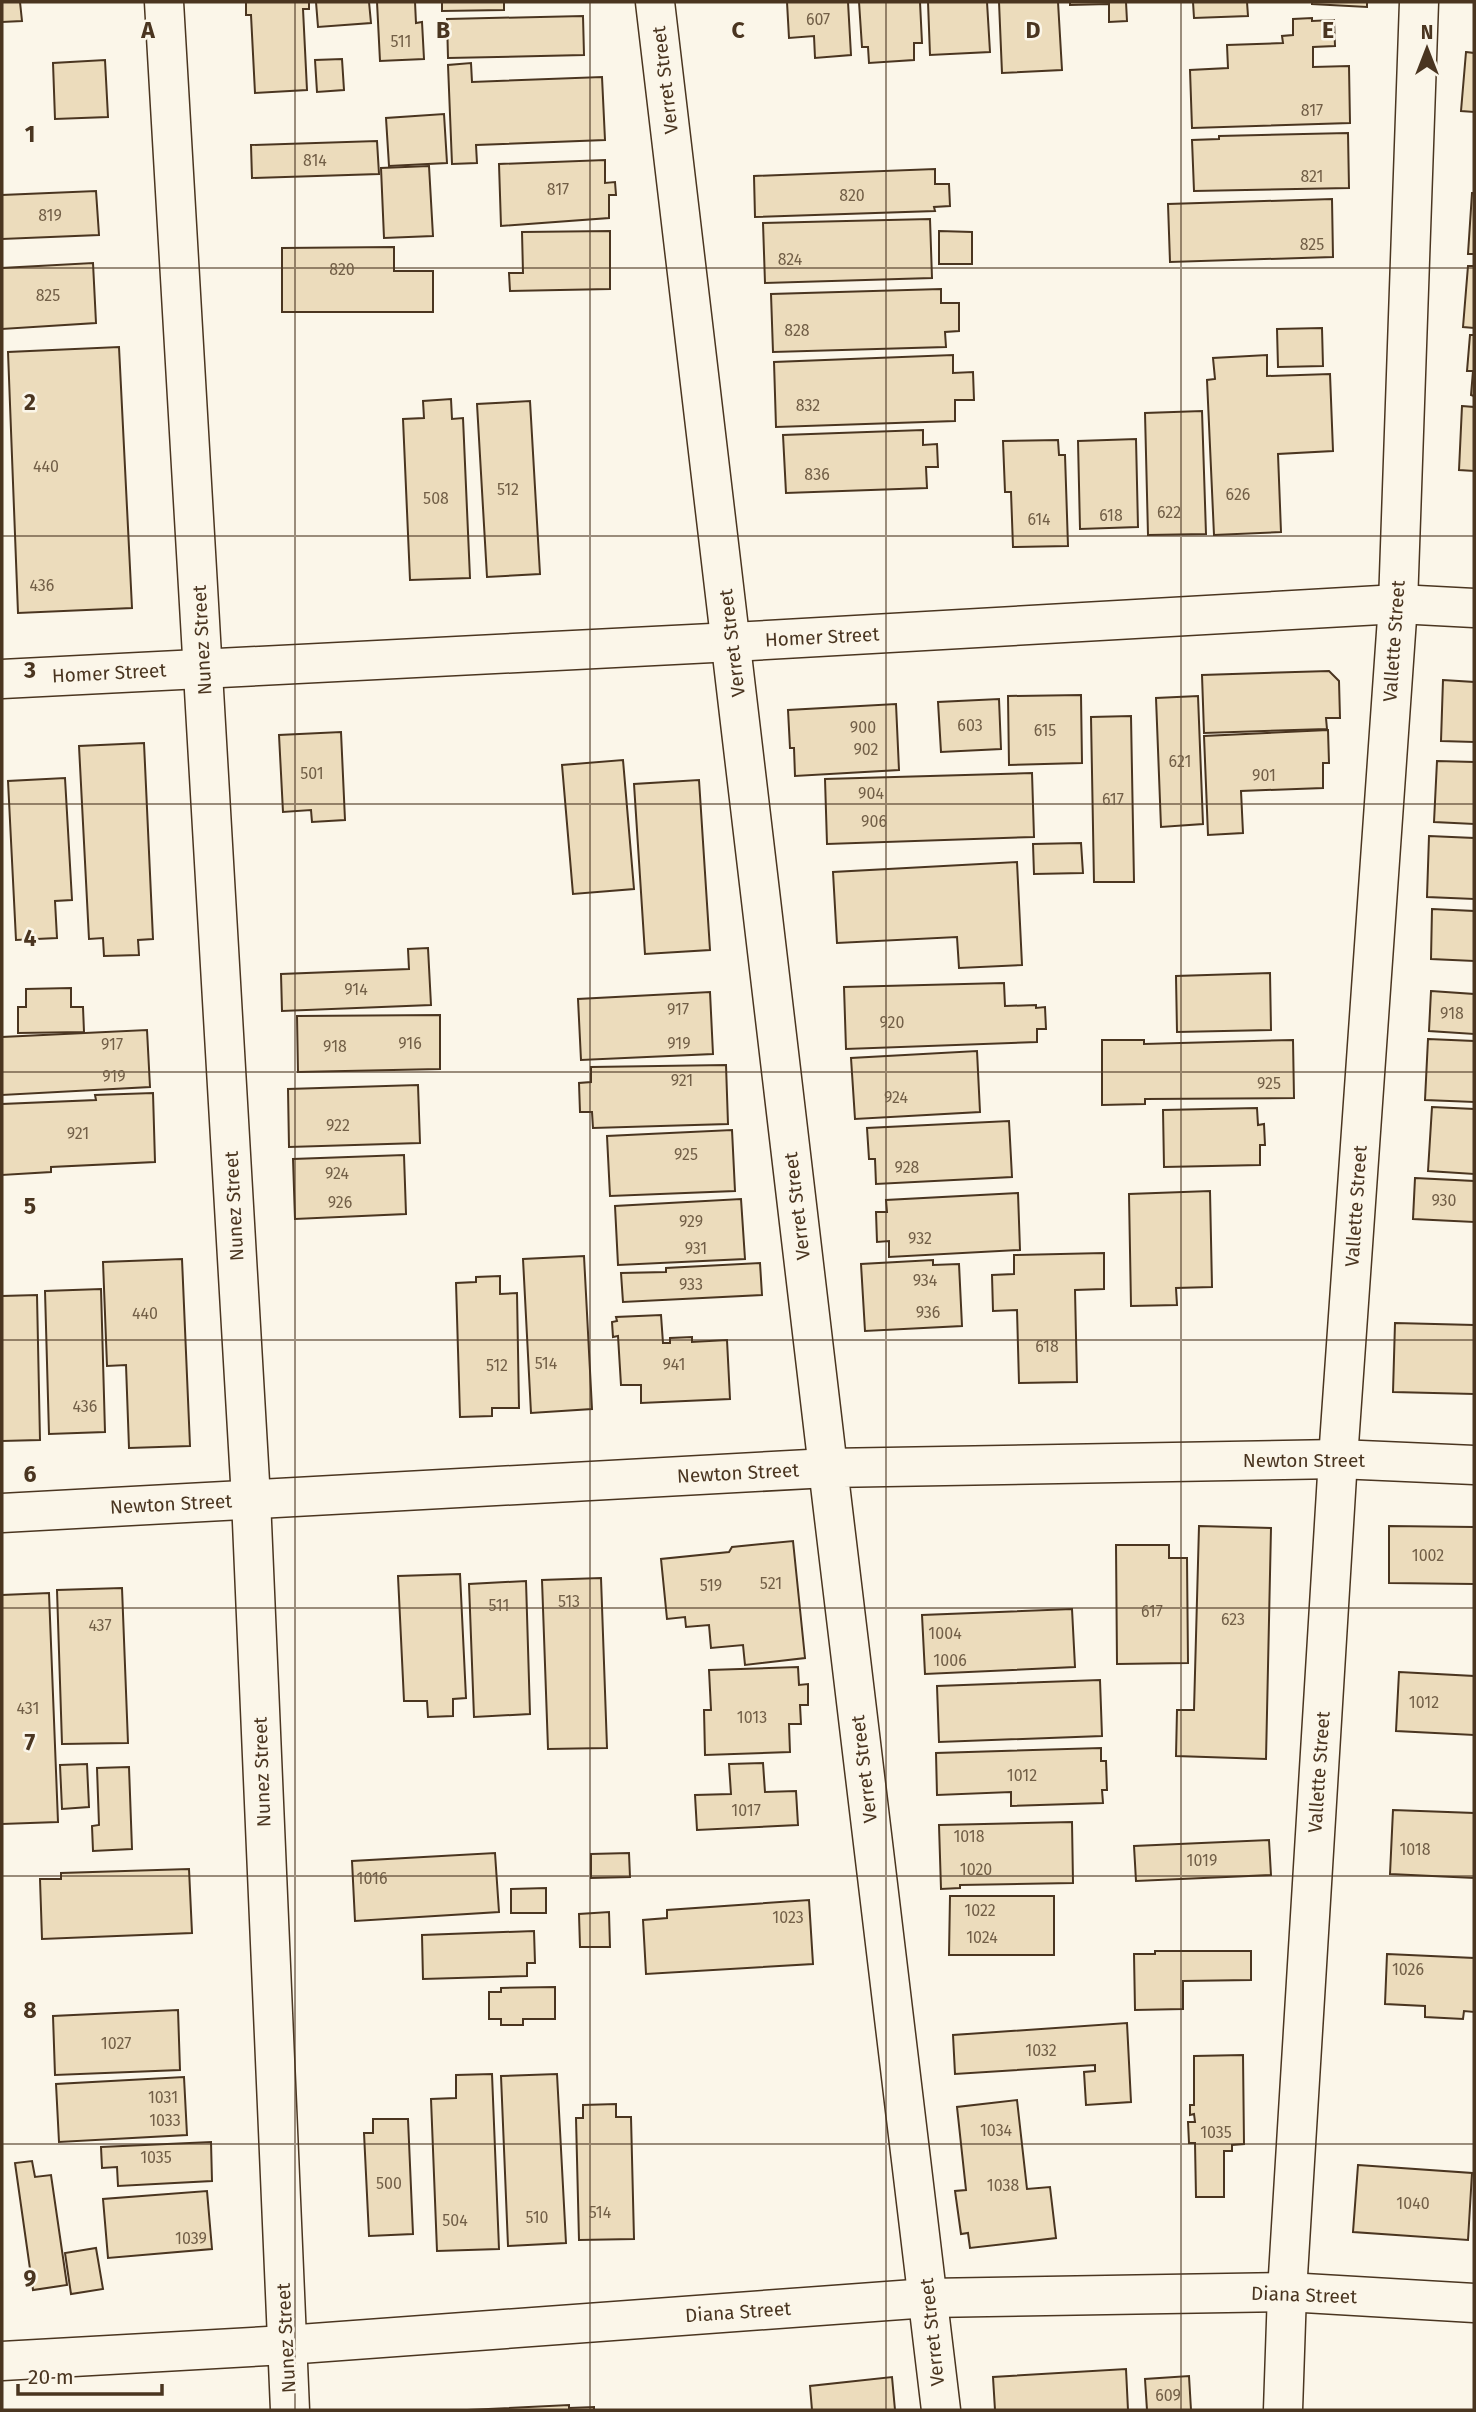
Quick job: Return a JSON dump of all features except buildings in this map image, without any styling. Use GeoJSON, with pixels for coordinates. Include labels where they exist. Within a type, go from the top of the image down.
{"type":"FeatureCollection","features":[{"type":"Feature","properties":{"kind":"street","name":"Nunez Street"},"geometry":{"type":"LineString","coordinates":[[164,2],[251,1499],[290,2410]]}},
{"type":"Feature","properties":{"kind":"street","name":"Verret Street"},"geometry":{"type":"LineString","coordinates":[[655,2],[941,2410]]}},
{"type":"Feature","properties":{"kind":"street","name":"Vallette Street"},"geometry":{"type":"LineString","coordinates":[[1283,2410],[1287,2292],[1338,1459],[1398,604],[1419,2]]}},
{"type":"Feature","properties":{"kind":"street","name":"Homer Street"},"geometry":{"type":"LineString","coordinates":[[2,679],[732,642],[1398,604],[1474,608]]}},
{"type":"Feature","properties":{"kind":"street","name":"Newton Street"},"geometry":{"type":"LineString","coordinates":[[2,1513],[828,1468],[1338,1459],[1474,1465]]}},
{"type":"Feature","properties":{"kind":"street","name":"Diana Street"},"geometry":{"type":"LineString","coordinates":[[2,2361],[286,2345],[928,2298],[1287,2292],[1474,2303]]}}]}
